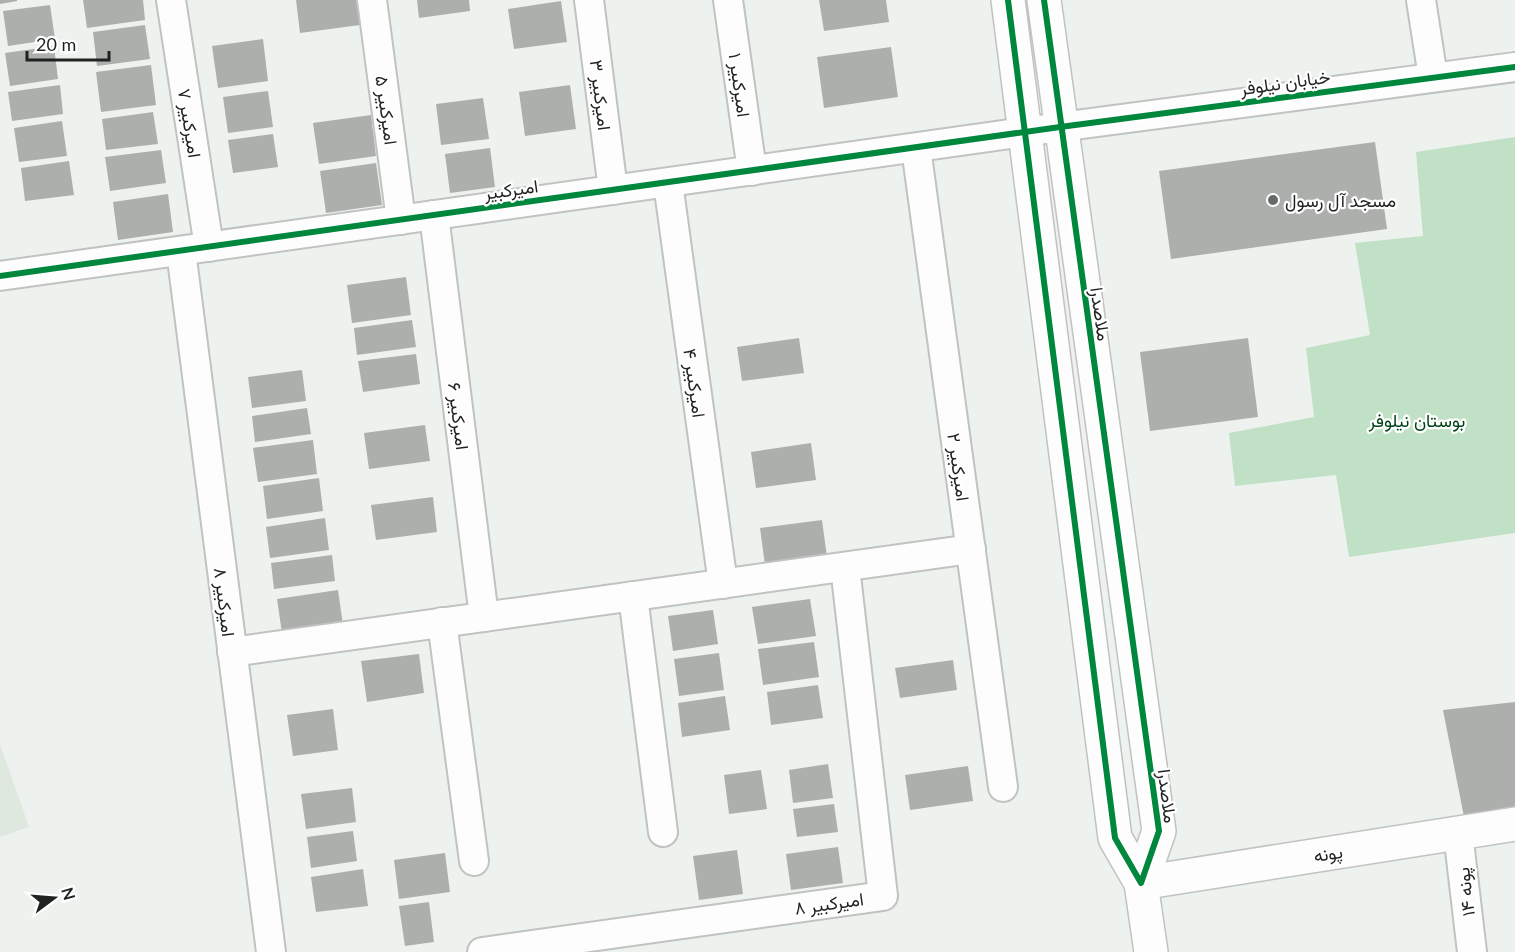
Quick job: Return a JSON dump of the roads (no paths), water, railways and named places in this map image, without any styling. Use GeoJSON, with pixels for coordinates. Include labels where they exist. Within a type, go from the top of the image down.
{"type":"FeatureCollection","features":[{"type":"Feature","properties":{"kind":"street","name":"امیرکبیر ۷"},"geometry":{"type":"LineString","coordinates":[[171,0],[209,247]]}},
{"type":"Feature","properties":{"kind":"street","name":"امیرکبیر ۵"},"geometry":{"type":"LineString","coordinates":[[372,0],[401,220]]}},
{"type":"Feature","properties":{"kind":"street","name":"امیرکبیر ۳"},"geometry":{"type":"LineString","coordinates":[[589,0],[613,190]]}},
{"type":"Feature","properties":{"kind":"street","name":"امیرکبیر ۱"},"geometry":{"type":"LineString","coordinates":[[728,0],[752,171]]}},
{"type":"Feature","properties":{"kind":"street","name":"ملاصدرا"},"geometry":{"type":"LineString","coordinates":[[1008,0],[1115,838],[1141,883],[1151,952]]}},
{"type":"Feature","properties":{"kind":"street","name":"ملاصدرا"},"geometry":{"type":"LineString","coordinates":[[1044,0],[1159,831],[1141,883]]}},
{"type":"Feature","properties":{"kind":"street"},"geometry":{"type":"LineString","coordinates":[[1421,0],[1433,77]]}},
{"type":"Feature","properties":{"kind":"street","name":"خیابان نیلوفر"},"geometry":{"type":"LineString","coordinates":[[1026,133],[1515,67]]}},
{"type":"Feature","properties":{"kind":"street","name":"امیرکبیر"},"geometry":{"type":"LineString","coordinates":[[0,276],[1026,133]]}},
{"type":"Feature","properties":{"kind":"street","name":"امیرکبیر ۲"},"geometry":{"type":"LineString","coordinates":[[916,148],[1003,787]]}},
{"type":"Feature","properties":{"kind":"street","name":"امیرکبیر ۴"},"geometry":{"type":"LineString","coordinates":[[668,183],[723,584]]}},
{"type":"Feature","properties":{"kind":"street","name":"امیرکبیر ۶"},"geometry":{"type":"LineString","coordinates":[[434,215],[484,617]]}},
{"type":"Feature","properties":{"kind":"street","name":"امیرکبیر ۸"},"geometry":{"type":"LineString","coordinates":[[181,251],[271,952]]}},
{"type":"Feature","properties":{"kind":"street"},"geometry":{"type":"LineString","coordinates":[[231,651],[971,549]]}},
{"type":"Feature","properties":{"kind":"street","name":"امیرکبیر ۸"},"geometry":{"type":"LineString","coordinates":[[482,952],[883,896],[845,567]]}},
{"type":"Feature","properties":{"kind":"street"},"geometry":{"type":"LineString","coordinates":[[633,596],[663,832]]}},
{"type":"Feature","properties":{"kind":"street"},"geometry":{"type":"LineString","coordinates":[[442,622],[474,861]]}},
{"type":"Feature","properties":{"kind":"street","name":"پونه"},"geometry":{"type":"LineString","coordinates":[[1141,883],[1515,824]]}},
{"type":"Feature","properties":{"kind":"street","name":"پونه ۱۴"},"geometry":{"type":"LineString","coordinates":[[1458,833],[1472,952]]}},
{"type":"Feature","properties":{"kind":"place","name":"مسجد آل رسول"},"geometry":{"type":"Point","coordinates":[1273,200]}},
{"type":"Feature","properties":{"kind":"park label","name":"بوستان نیلوفر"},"geometry":{"type":"Point","coordinates":[1417,420]}}]}
